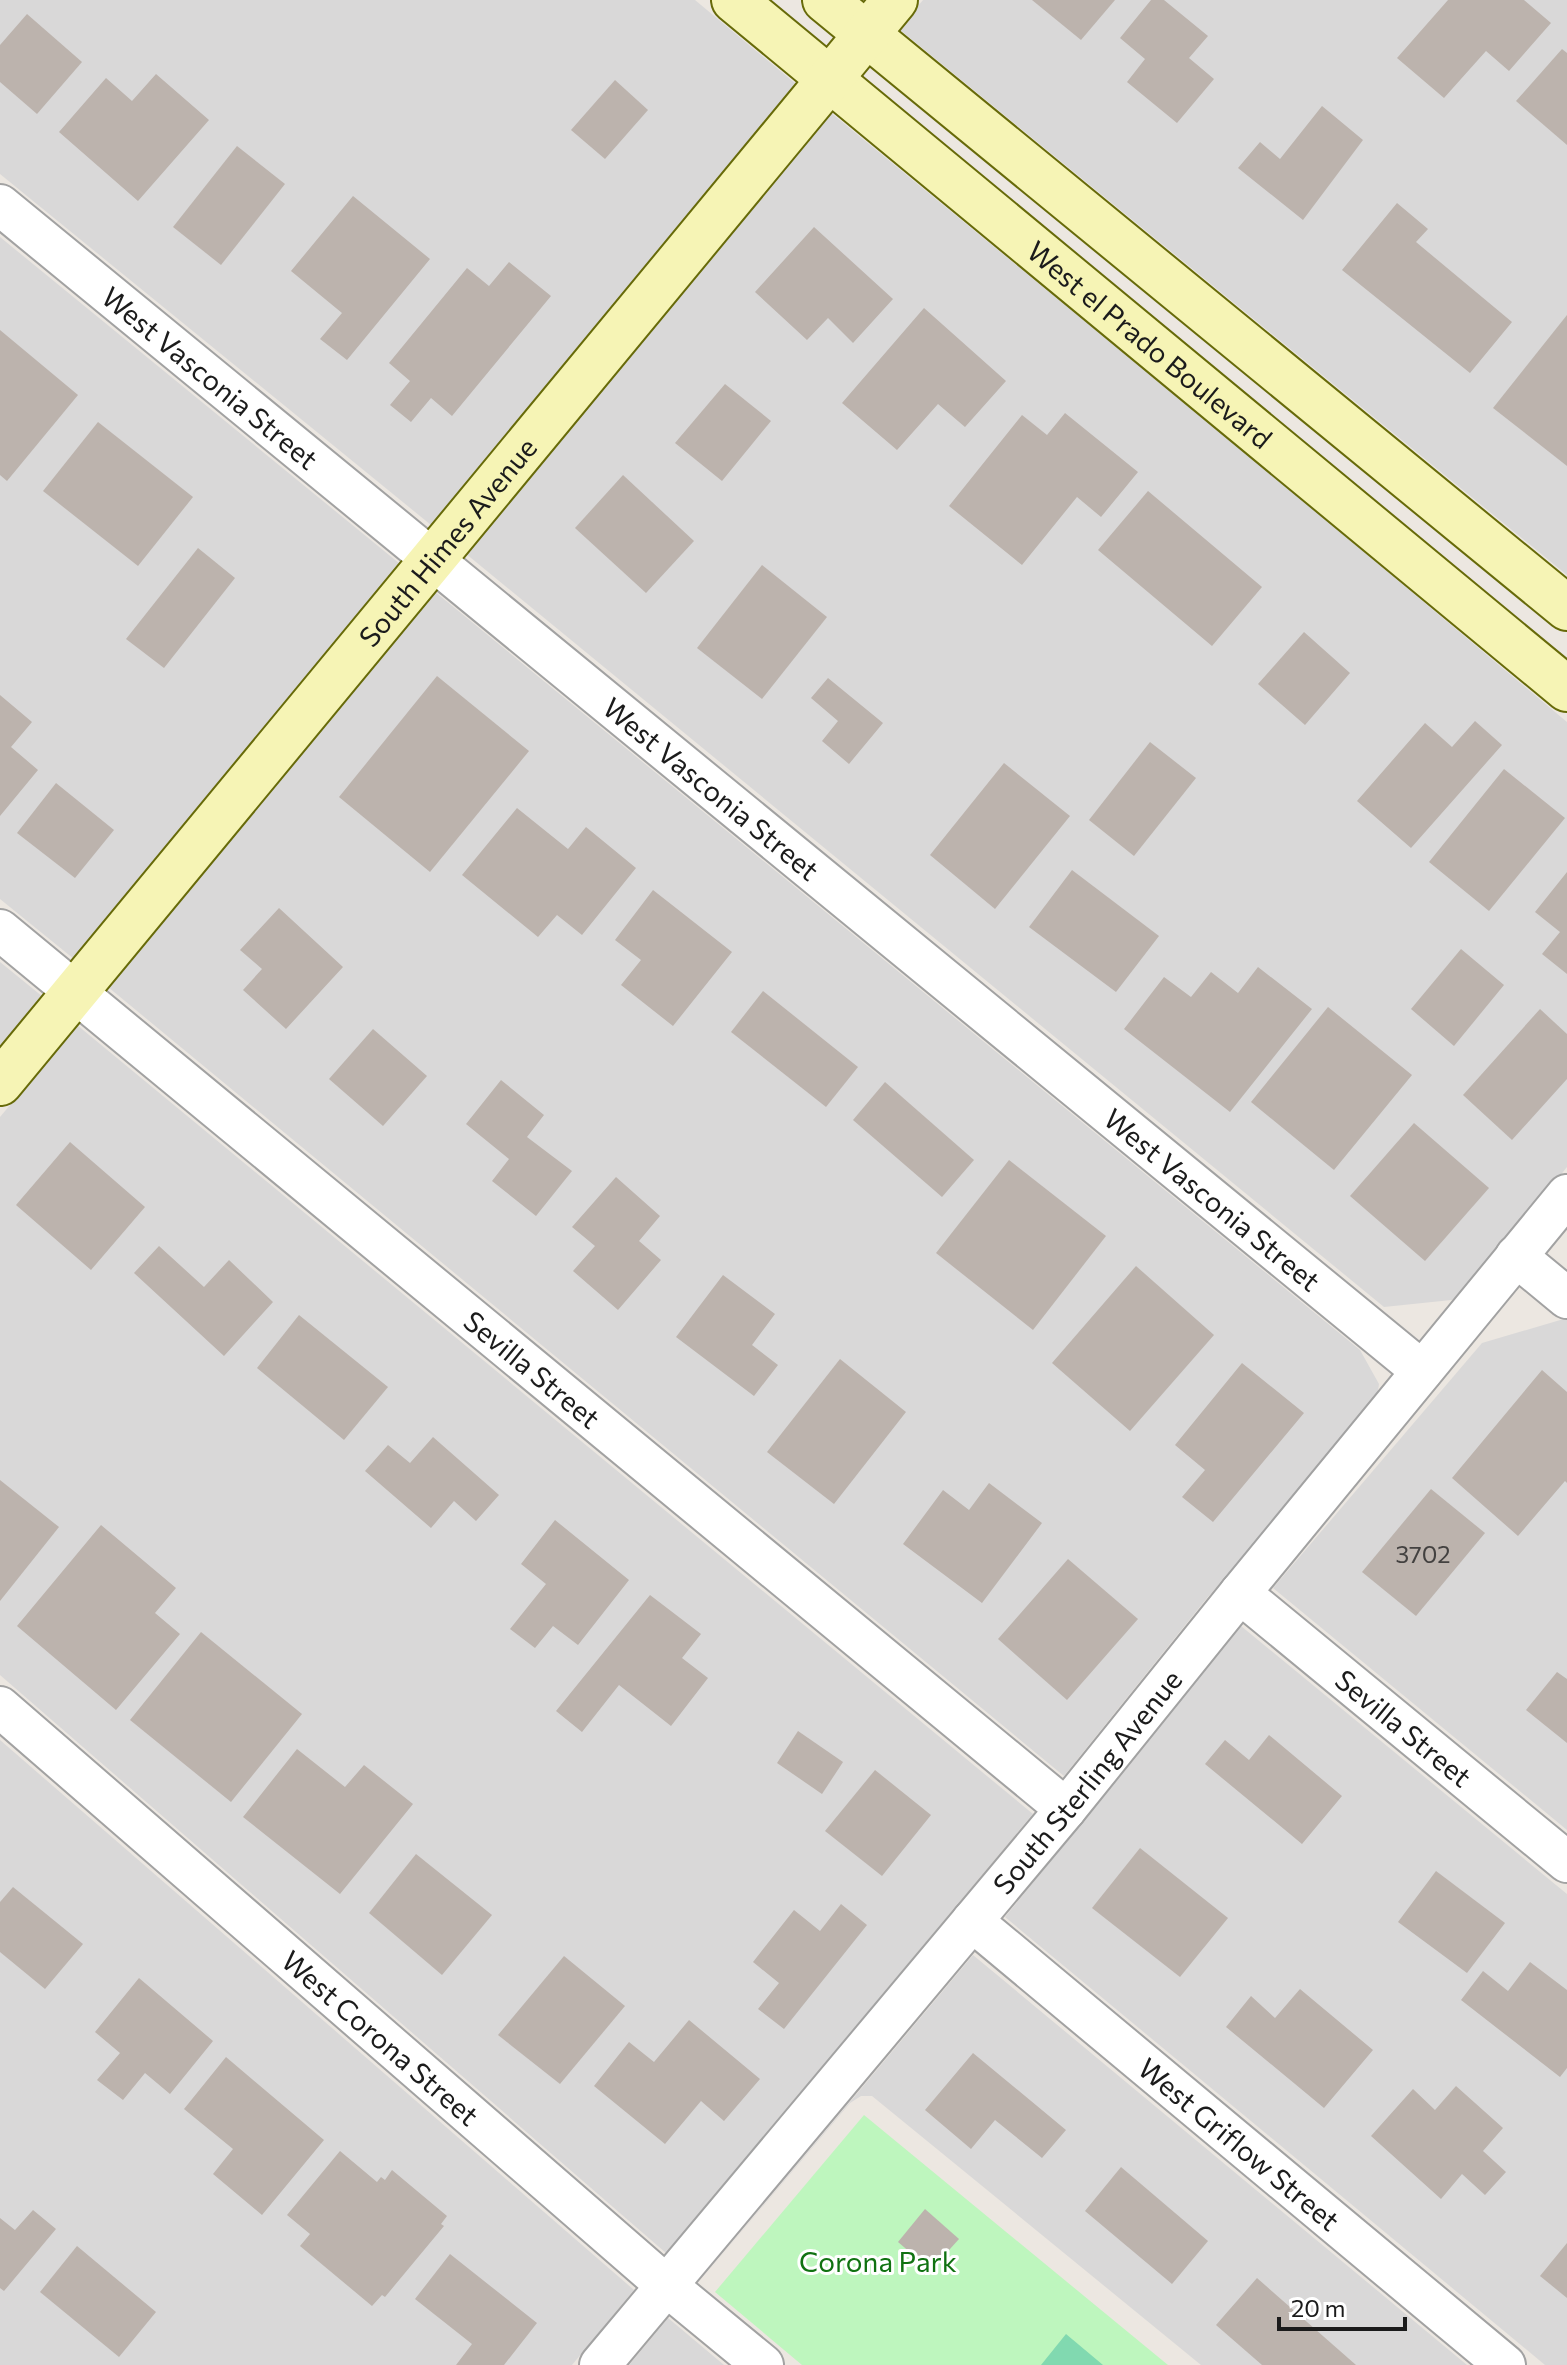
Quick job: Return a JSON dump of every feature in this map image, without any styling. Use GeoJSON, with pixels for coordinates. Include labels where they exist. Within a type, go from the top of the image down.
{"type":"FeatureCollection","features":[{"type":"Feature","properties":{"kind":"street","name":"West el Prado Boulevard"},"geometry":{"type":"LineString","coordinates":[[734,0],[1567,689]]}},
{"type":"Feature","properties":{"kind":"street","name":"West el Prado Boulevard"},"geometry":{"type":"LineString","coordinates":[[825,0],[1567,608]]}},
{"type":"Feature","properties":{"kind":"street","name":"South Himes Avenue"},"geometry":{"type":"LineString","coordinates":[[0,1083],[895,0]]}},
{"type":"Feature","properties":{"kind":"street","name":"West Vasconia Street"},"geometry":{"type":"LineString","coordinates":[[0,205],[1422,1371]]}},
{"type":"Feature","properties":{"kind":"street"},"geometry":{"type":"LineString","coordinates":[[1306,471],[1342,424]]}},
{"type":"Feature","properties":{"kind":"street","name":"Sevilla Street"},"geometry":{"type":"LineString","coordinates":[[0,930],[1066,1809]]}},
{"type":"Feature","properties":{"kind":"street","name":"South Sterling Avenue"},"geometry":{"type":"LineString","coordinates":[[600,2365],[1066,1809],[1567,1195]]}},
{"type":"Feature","properties":{"kind":"street"},"geometry":{"type":"LineString","coordinates":[[1516,1256],[1567,1298]]}},
{"type":"Feature","properties":{"kind":"street","name":"Sevilla Street"},"geometry":{"type":"LineString","coordinates":[[1240,1593],[1567,1862]]}},
{"type":"Feature","properties":{"kind":"street","name":"West Corona Street"},"geometry":{"type":"LineString","coordinates":[[0,1707],[667,2286],[763,2365]]}},
{"type":"Feature","properties":{"kind":"street","name":"West Griflow Street"},"geometry":{"type":"LineString","coordinates":[[972,1921],[1505,2365]]}},
{"type":"Feature","properties":{"kind":"shaded area"},"geometry":{"type":"Polygon","coordinates":[[[0,0],[695,0],[796,84],[431,525],[0,174],[0,0]]]}},
{"type":"Feature","properties":{"kind":"shaded area"},"geometry":{"type":"Polygon","coordinates":[[[923,0],[1567,0],[1567,575],[899,29],[923,0]]]}},
{"type":"Feature","properties":{"kind":"shaded area"},"geometry":{"type":"Polygon","coordinates":[[[830,112],[1567,722],[1567,1167],[1461,1299],[1384,1307],[465,553],[830,112]]]}},
{"type":"Feature","properties":{"kind":"shaded area"},"geometry":{"type":"Polygon","coordinates":[[[0,237],[400,564],[74,959],[0,899],[0,237]]]}},
{"type":"Feature","properties":{"kind":"shaded area"},"geometry":{"type":"Polygon","coordinates":[[[434,591],[1360,1350],[1379,1384],[1375,1409],[1207,1598],[1064,1776],[108,987],[434,591]]]}},
{"type":"Feature","properties":{"kind":"shaded area"},"geometry":{"type":"Polygon","coordinates":[[[0,962],[43,997],[0,1049],[0,962]]]}},
{"type":"Feature","properties":{"kind":"shaded area"},"geometry":{"type":"Polygon","coordinates":[[[77,1025],[1033,1814],[666,2253],[0,1675],[0,1117],[77,1025]]]}},
{"type":"Feature","properties":{"kind":"shaded area"},"geometry":{"type":"Polygon","coordinates":[[[1567,1318],[1567,1830],[1273,1588],[1482,1343],[1567,1318]]]}},
{"type":"Feature","properties":{"kind":"shaded area"},"geometry":{"type":"Polygon","coordinates":[[[1241,1626],[1567,1894],[1567,2365],[1545,2365],[1005,1917],[1241,1626]]]}},
{"type":"Feature","properties":{"kind":"shaded area"},"geometry":{"type":"Polygon","coordinates":[[[0,1740],[634,2290],[572,2365],[0,2365],[0,1740]]]}},
{"type":"Feature","properties":{"kind":"shaded area"},"geometry":{"type":"Polygon","coordinates":[[[973,1955],[1467,2365],[1201,2365],[872,2096],[861,2096],[850,2103],[700,2281],[973,1955]]]}},
{"type":"Feature","properties":{"kind":"shaded area"},"geometry":{"type":"Polygon","coordinates":[[[668,2318],[724,2365],[629,2365],[668,2318]]]}},
{"type":"Feature","properties":{"kind":"green space","name":"Corona Park"},"geometry":{"type":"Polygon","coordinates":[[[864,2115],[1168,2365],[802,2365],[715,2292],[864,2115]]]}},
{"type":"Feature","properties":{"kind":"green space"},"geometry":{"type":"Polygon","coordinates":[[[1066,2334],[1103,2365],[1041,2365],[1066,2334]]]}},
{"type":"Feature","properties":{"kind":"building"},"geometry":{"type":"Polygon","coordinates":[[[1032,0],[1115,0],[1081,40],[1032,0]]]}},
{"type":"Feature","properties":{"kind":"building"},"geometry":{"type":"Polygon","coordinates":[[[1151,0],[1164,0],[1208,36],[1189,58],[1214,79],[1177,123],[1127,82],[1145,59],[1120,38],[1151,0]]]}},
{"type":"Feature","properties":{"kind":"building"},"geometry":{"type":"Polygon","coordinates":[[[1448,0],[1524,0],[1551,23],[1509,71],[1486,51],[1444,98],[1397,58],[1448,0]]]}},
{"type":"Feature","properties":{"kind":"building"},"geometry":{"type":"Polygon","coordinates":[[[27,14],[82,62],[37,114],[0,82],[0,45],[27,14]]]}},
{"type":"Feature","properties":{"kind":"building"},"geometry":{"type":"Polygon","coordinates":[[[1562,49],[1567,53],[1567,145],[1516,101],[1562,49]]]}},
{"type":"Feature","properties":{"kind":"building"},"geometry":{"type":"Polygon","coordinates":[[[156,74],[209,120],[138,201],[59,132],[106,78],[132,101],[156,74]]]}},
{"type":"Feature","properties":{"kind":"building"},"geometry":{"type":"Polygon","coordinates":[[[615,80],[648,110],[605,159],[571,130],[615,80]]]}},
{"type":"Feature","properties":{"kind":"building"},"geometry":{"type":"Polygon","coordinates":[[[1322,106],[1363,140],[1303,220],[1238,168],[1260,142],[1280,159],[1322,106]]]}},
{"type":"Feature","properties":{"kind":"building"},"geometry":{"type":"Polygon","coordinates":[[[237,146],[285,184],[221,265],[173,227],[237,146]]]}},
{"type":"Feature","properties":{"kind":"building"},"geometry":{"type":"Polygon","coordinates":[[[353,196],[430,259],[347,360],[320,339],[342,313],[291,271],[353,196]]]}},
{"type":"Feature","properties":{"kind":"building"},"geometry":{"type":"Polygon","coordinates":[[[1397,203],[1428,229],[1416,242],[1512,322],[1470,373],[1342,270],[1397,203]]]}},
{"type":"Feature","properties":{"kind":"building"},"geometry":{"type":"Polygon","coordinates":[[[814,227],[893,299],[853,343],[828,318],[807,340],[755,292],[814,227]]]}},
{"type":"Feature","properties":{"kind":"building"},"geometry":{"type":"Polygon","coordinates":[[[509,262],[551,296],[452,416],[431,398],[411,422],[390,405],[410,381],[389,363],[467,268],[489,286],[509,262]]]}},
{"type":"Feature","properties":{"kind":"building"},"geometry":{"type":"Polygon","coordinates":[[[924,308],[1006,381],[965,427],[938,404],[897,450],[842,403],[924,308]]]}},
{"type":"Feature","properties":{"kind":"building"},"geometry":{"type":"Polygon","coordinates":[[[1567,315],[1567,466],[1493,408],[1567,315]]]}},
{"type":"Feature","properties":{"kind":"building"},"geometry":{"type":"Polygon","coordinates":[[[0,330],[78,395],[7,481],[0,475],[0,330]]]}},
{"type":"Feature","properties":{"kind":"building"},"geometry":{"type":"Polygon","coordinates":[[[725,384],[771,421],[722,481],[675,443],[725,384]]]}},
{"type":"Feature","properties":{"kind":"building"},"geometry":{"type":"Polygon","coordinates":[[[1065,413],[1138,472],[1101,517],[1077,497],[1022,565],[949,506],[1022,415],[1047,435],[1065,413]]]}},
{"type":"Feature","properties":{"kind":"building"},"geometry":{"type":"Polygon","coordinates":[[[98,422],[193,497],[138,566],[43,491],[98,422]]]}},
{"type":"Feature","properties":{"kind":"building"},"geometry":{"type":"Polygon","coordinates":[[[623,475],[694,541],[646,593],[575,528],[623,475]]]}},
{"type":"Feature","properties":{"kind":"building"},"geometry":{"type":"Polygon","coordinates":[[[1148,491],[1262,587],[1212,646],[1098,550],[1148,491]]]}},
{"type":"Feature","properties":{"kind":"building"},"geometry":{"type":"Polygon","coordinates":[[[198,548],[235,578],[164,668],[126,639],[198,548]]]}},
{"type":"Feature","properties":{"kind":"building"},"geometry":{"type":"Polygon","coordinates":[[[762,565],[827,617],[762,699],[697,648],[762,565]]]}},
{"type":"Feature","properties":{"kind":"building"},"geometry":{"type":"Polygon","coordinates":[[[1304,632],[1350,673],[1305,725],[1258,684],[1304,632]]]}},
{"type":"Feature","properties":{"kind":"building"},"geometry":{"type":"Polygon","coordinates":[[[437,676],[529,751],[430,872],[339,797],[437,676]]]}},
{"type":"Feature","properties":{"kind":"building"},"geometry":{"type":"Polygon","coordinates":[[[828,678],[883,723],[849,764],[822,741],[838,721],[811,698],[828,678]]]}},
{"type":"Feature","properties":{"kind":"building"},"geometry":{"type":"Polygon","coordinates":[[[0,695],[32,722],[11,747],[38,770],[0,816],[0,695]]]}},
{"type":"Feature","properties":{"kind":"building"},"geometry":{"type":"Polygon","coordinates":[[[1475,721],[1502,745],[1411,848],[1357,801],[1425,723],[1452,747],[1475,721]]]}},
{"type":"Feature","properties":{"kind":"building"},"geometry":{"type":"Polygon","coordinates":[[[1150,742],[1196,778],[1134,856],[1089,820],[1150,742]]]}},
{"type":"Feature","properties":{"kind":"building"},"geometry":{"type":"Polygon","coordinates":[[[1004,763],[1070,816],[995,909],[930,855],[1004,763]]]}},
{"type":"Feature","properties":{"kind":"building"},"geometry":{"type":"Polygon","coordinates":[[[1504,769],[1565,818],[1489,911],[1429,862],[1504,769]]]}},
{"type":"Feature","properties":{"kind":"building"},"geometry":{"type":"Polygon","coordinates":[[[56,783],[114,830],[75,878],[17,833],[56,783]]]}},
{"type":"Feature","properties":{"kind":"building"},"geometry":{"type":"Polygon","coordinates":[[[517,808],[568,849],[586,827],[636,868],[582,935],[557,915],[538,937],[462,875],[517,808]]]}},
{"type":"Feature","properties":{"kind":"building"},"geometry":{"type":"Polygon","coordinates":[[[1072,870],[1159,936],[1116,992],[1029,927],[1072,870]]]}},
{"type":"Feature","properties":{"kind":"building"},"geometry":{"type":"Polygon","coordinates":[[[1567,872],[1567,974],[1542,954],[1560,932],[1535,912],[1567,872]]]}},
{"type":"Feature","properties":{"kind":"building"},"geometry":{"type":"Polygon","coordinates":[[[653,890],[732,952],[673,1026],[621,985],[641,960],[615,940],[653,890]]]}},
{"type":"Feature","properties":{"kind":"building"},"geometry":{"type":"Polygon","coordinates":[[[279,908],[343,967],[286,1029],[243,990],[262,969],[240,950],[279,908]]]}},
{"type":"Feature","properties":{"kind":"building"},"geometry":{"type":"Polygon","coordinates":[[[1461,949],[1504,985],[1454,1046],[1411,1009],[1461,949]]]}},
{"type":"Feature","properties":{"kind":"building"},"geometry":{"type":"Polygon","coordinates":[[[1258,967],[1312,1009],[1230,1112],[1124,1029],[1164,977],[1191,997],[1211,972],[1238,993],[1258,967]]]}},
{"type":"Feature","properties":{"kind":"building"},"geometry":{"type":"Polygon","coordinates":[[[763,991],[858,1067],[826,1107],[731,1032],[763,991]]]}},
{"type":"Feature","properties":{"kind":"building"},"geometry":{"type":"Polygon","coordinates":[[[1328,1007],[1412,1075],[1334,1170],[1251,1102],[1328,1007]]]}},
{"type":"Feature","properties":{"kind":"building"},"geometry":{"type":"Polygon","coordinates":[[[1540,1009],[1567,1034],[1567,1079],[1512,1140],[1463,1095],[1540,1009]]]}},
{"type":"Feature","properties":{"kind":"building"},"geometry":{"type":"Polygon","coordinates":[[[373,1029],[427,1076],[383,1126],[329,1079],[373,1029]]]}},
{"type":"Feature","properties":{"kind":"building"},"geometry":{"type":"Polygon","coordinates":[[[501,1080],[544,1115],[527,1137],[572,1171],[536,1216],[492,1181],[509,1159],[466,1124],[501,1080]]]}},
{"type":"Feature","properties":{"kind":"building"},"geometry":{"type":"Polygon","coordinates":[[[885,1082],[974,1160],[942,1197],[853,1120],[885,1082]]]}},
{"type":"Feature","properties":{"kind":"building"},"geometry":{"type":"Polygon","coordinates":[[[1414,1123],[1489,1188],[1425,1261],[1350,1196],[1414,1123]]]}},
{"type":"Feature","properties":{"kind":"building"},"geometry":{"type":"Polygon","coordinates":[[[70,1142],[145,1207],[91,1270],[16,1205],[70,1142]]]}},
{"type":"Feature","properties":{"kind":"building"},"geometry":{"type":"Polygon","coordinates":[[[1009,1160],[1106,1236],[1033,1330],[936,1253],[1009,1160]]]}},
{"type":"Feature","properties":{"kind":"building"},"geometry":{"type":"Polygon","coordinates":[[[616,1177],[660,1216],[639,1241],[661,1260],[618,1310],[573,1271],[595,1246],[572,1227],[616,1177]]]}},
{"type":"Feature","properties":{"kind":"building"},"geometry":{"type":"Polygon","coordinates":[[[159,1246],[204,1287],[229,1260],[273,1302],[224,1356],[134,1273],[159,1246]]]}},
{"type":"Feature","properties":{"kind":"building"},"geometry":{"type":"Polygon","coordinates":[[[1136,1266],[1214,1335],[1130,1431],[1052,1363],[1136,1266]]]}},
{"type":"Feature","properties":{"kind":"building"},"geometry":{"type":"Polygon","coordinates":[[[723,1275],[775,1314],[752,1345],[778,1365],[754,1396],[676,1337],[723,1275]]]}},
{"type":"Feature","properties":{"kind":"building"},"geometry":{"type":"Polygon","coordinates":[[[299,1315],[388,1387],[344,1440],[257,1368],[299,1315]]]}},
{"type":"Feature","properties":{"kind":"building"},"geometry":{"type":"Polygon","coordinates":[[[840,1359],[906,1412],[834,1504],[767,1452],[840,1359]]]}},
{"type":"Feature","properties":{"kind":"building"},"geometry":{"type":"Polygon","coordinates":[[[1242,1363],[1304,1413],[1213,1522],[1182,1497],[1205,1470],[1175,1445],[1242,1363]]]}},
{"type":"Feature","properties":{"kind":"building"},"geometry":{"type":"Polygon","coordinates":[[[1542,1370],[1567,1392],[1567,1483],[1565,1481],[1518,1536],[1452,1478],[1542,1370]]]}},
{"type":"Feature","properties":{"kind":"building"},"geometry":{"type":"Polygon","coordinates":[[[433,1437],[499,1495],[476,1521],[454,1501],[431,1528],[365,1471],[388,1445],[410,1463],[433,1437]]]}},
{"type":"Feature","properties":{"kind":"building"},"geometry":{"type":"Polygon","coordinates":[[[0,1480],[59,1527],[0,1601],[0,1480]]]}},
{"type":"Feature","properties":{"kind":"building"},"geometry":{"type":"Polygon","coordinates":[[[989,1483],[1042,1523],[982,1603],[903,1544],[943,1490],[969,1510],[989,1483]]]}},
{"type":"Feature","properties":{"kind":"building"},"geometry":{"type":"Polygon","coordinates":[[[1431,1489],[1485,1533],[1416,1616],[1362,1572],[1431,1489]]]}},
{"type":"Feature","properties":{"kind":"building"},"geometry":{"type":"Polygon","coordinates":[[[555,1520],[629,1580],[578,1645],[553,1626],[535,1648],[510,1629],[546,1584],[521,1564],[555,1520]]]}},
{"type":"Feature","properties":{"kind":"building"},"geometry":{"type":"Polygon","coordinates":[[[101,1525],[176,1588],[155,1613],[180,1634],[116,1710],[17,1626],[101,1525]]]}},
{"type":"Feature","properties":{"kind":"building"},"geometry":{"type":"Polygon","coordinates":[[[1068,1559],[1138,1619],[1067,1700],[998,1639],[1068,1559]]]}},
{"type":"Feature","properties":{"kind":"building"},"geometry":{"type":"Polygon","coordinates":[[[650,1595],[701,1634],[682,1658],[708,1678],[671,1726],[619,1685],[582,1732],[556,1711],[650,1595]]]}},
{"type":"Feature","properties":{"kind":"building"},"geometry":{"type":"Polygon","coordinates":[[[201,1632],[302,1714],[231,1802],[130,1720],[201,1632]]]}},
{"type":"Feature","properties":{"kind":"building"},"geometry":{"type":"Polygon","coordinates":[[[1557,1672],[1567,1679],[1567,1743],[1526,1710],[1557,1672]]]}},
{"type":"Feature","properties":{"kind":"building"},"geometry":{"type":"Polygon","coordinates":[[[798,1731],[843,1762],[822,1794],[777,1763],[798,1731]]]}},
{"type":"Feature","properties":{"kind":"building"},"geometry":{"type":"Polygon","coordinates":[[[1269,1735],[1342,1796],[1302,1844],[1205,1764],[1225,1740],[1249,1760],[1269,1735]]]}},
{"type":"Feature","properties":{"kind":"building"},"geometry":{"type":"Polygon","coordinates":[[[297,1749],[345,1787],[364,1765],[413,1804],[340,1894],[243,1817],[297,1749]]]}},
{"type":"Feature","properties":{"kind":"building"},"geometry":{"type":"Polygon","coordinates":[[[875,1770],[931,1815],[882,1876],[825,1831],[875,1770]]]}},
{"type":"Feature","properties":{"kind":"building"},"geometry":{"type":"Polygon","coordinates":[[[1140,1848],[1228,1918],[1180,1977],[1092,1908],[1140,1848]]]}},
{"type":"Feature","properties":{"kind":"building"},"geometry":{"type":"Polygon","coordinates":[[[416,1854],[492,1915],[442,1975],[369,1913],[416,1854]]]}},
{"type":"Feature","properties":{"kind":"building"},"geometry":{"type":"Polygon","coordinates":[[[1436,1871],[1505,1923],[1467,1973],[1398,1922],[1436,1871]]]}},
{"type":"Feature","properties":{"kind":"building"},"geometry":{"type":"Polygon","coordinates":[[[13,1887],[83,1944],[45,1989],[0,1952],[0,1902],[13,1887]]]}},
{"type":"Feature","properties":{"kind":"building"},"geometry":{"type":"Polygon","coordinates":[[[841,1904],[867,1925],[784,2029],[758,2009],[779,1983],[753,1962],[794,1910],[820,1931],[841,1904]]]}},
{"type":"Feature","properties":{"kind":"building"},"geometry":{"type":"Polygon","coordinates":[[[564,1956],[625,2006],[560,2084],[498,2035],[564,1956]]]}},
{"type":"Feature","properties":{"kind":"building"},"geometry":{"type":"Polygon","coordinates":[[[1530,1962],[1567,1990],[1567,2068],[1560,2077],[1461,2000],[1483,1971],[1508,1991],[1530,1962]]]}},
{"type":"Feature","properties":{"kind":"building"},"geometry":{"type":"Polygon","coordinates":[[[139,1978],[213,2041],[170,2094],[145,2073],[123,2100],[97,2080],[120,2053],[95,2032],[139,1978]]]}},
{"type":"Feature","properties":{"kind":"building"},"geometry":{"type":"Polygon","coordinates":[[[1300,1989],[1373,2050],[1324,2108],[1226,2027],[1251,1996],[1275,2018],[1300,1989]]]}},
{"type":"Feature","properties":{"kind":"building"},"geometry":{"type":"Polygon","coordinates":[[[689,2020],[760,2079],[724,2121],[701,2101],[665,2144],[594,2086],[629,2042],[654,2062],[689,2020]]]}},
{"type":"Feature","properties":{"kind":"building"},"geometry":{"type":"Polygon","coordinates":[[[973,2053],[1066,2130],[1042,2158],[995,2120],[971,2149],[925,2110],[973,2053]]]}},
{"type":"Feature","properties":{"kind":"building"},"geometry":{"type":"Polygon","coordinates":[[[226,2057],[324,2140],[262,2215],[213,2174],[233,2149],[184,2109],[226,2057]]]}},
{"type":"Feature","properties":{"kind":"building"},"geometry":{"type":"Polygon","coordinates":[[[1456,2086],[1503,2128],[1483,2151],[1506,2172],[1485,2195],[1462,2174],[1441,2199],[1371,2136],[1413,2089],[1435,2110],[1456,2086]]]}},
{"type":"Feature","properties":{"kind":"building"},"geometry":{"type":"Polygon","coordinates":[[[340,2151],[377,2182],[381,2177],[385,2180],[392,2170],[447,2216],[441,2224],[444,2226],[385,2297],[382,2295],[372,2306],[300,2246],[310,2234],[287,2215],[340,2151]]]}},
{"type":"Feature","properties":{"kind":"building"},"geometry":{"type":"Polygon","coordinates":[[[1121,2167],[1208,2241],[1172,2284],[1085,2211],[1121,2167]]]}},
{"type":"Feature","properties":{"kind":"building"},"geometry":{"type":"Polygon","coordinates":[[[925,2209],[959,2239],[931,2270],[898,2242],[925,2209]]]}},
{"type":"Feature","properties":{"kind":"building"},"geometry":{"type":"Polygon","coordinates":[[[33,2210],[56,2229],[4,2291],[0,2288],[0,2218],[15,2230],[33,2210]]]}},
{"type":"Feature","properties":{"kind":"building"},"geometry":{"type":"Polygon","coordinates":[[[1567,2243],[1567,2298],[1540,2276],[1567,2243]]]}},
{"type":"Feature","properties":{"kind":"building"},"geometry":{"type":"Polygon","coordinates":[[[77,2246],[156,2312],[119,2357],[40,2292],[77,2246]]]}},
{"type":"Feature","properties":{"kind":"building"},"geometry":{"type":"Polygon","coordinates":[[[450,2254],[537,2323],[504,2365],[456,2365],[472,2344],[415,2299],[450,2254]]]}},
{"type":"Feature","properties":{"kind":"building"},"geometry":{"type":"Polygon","coordinates":[[[1257,2278],[1356,2365],[1262,2365],[1216,2325],[1257,2278]]]}}]}
